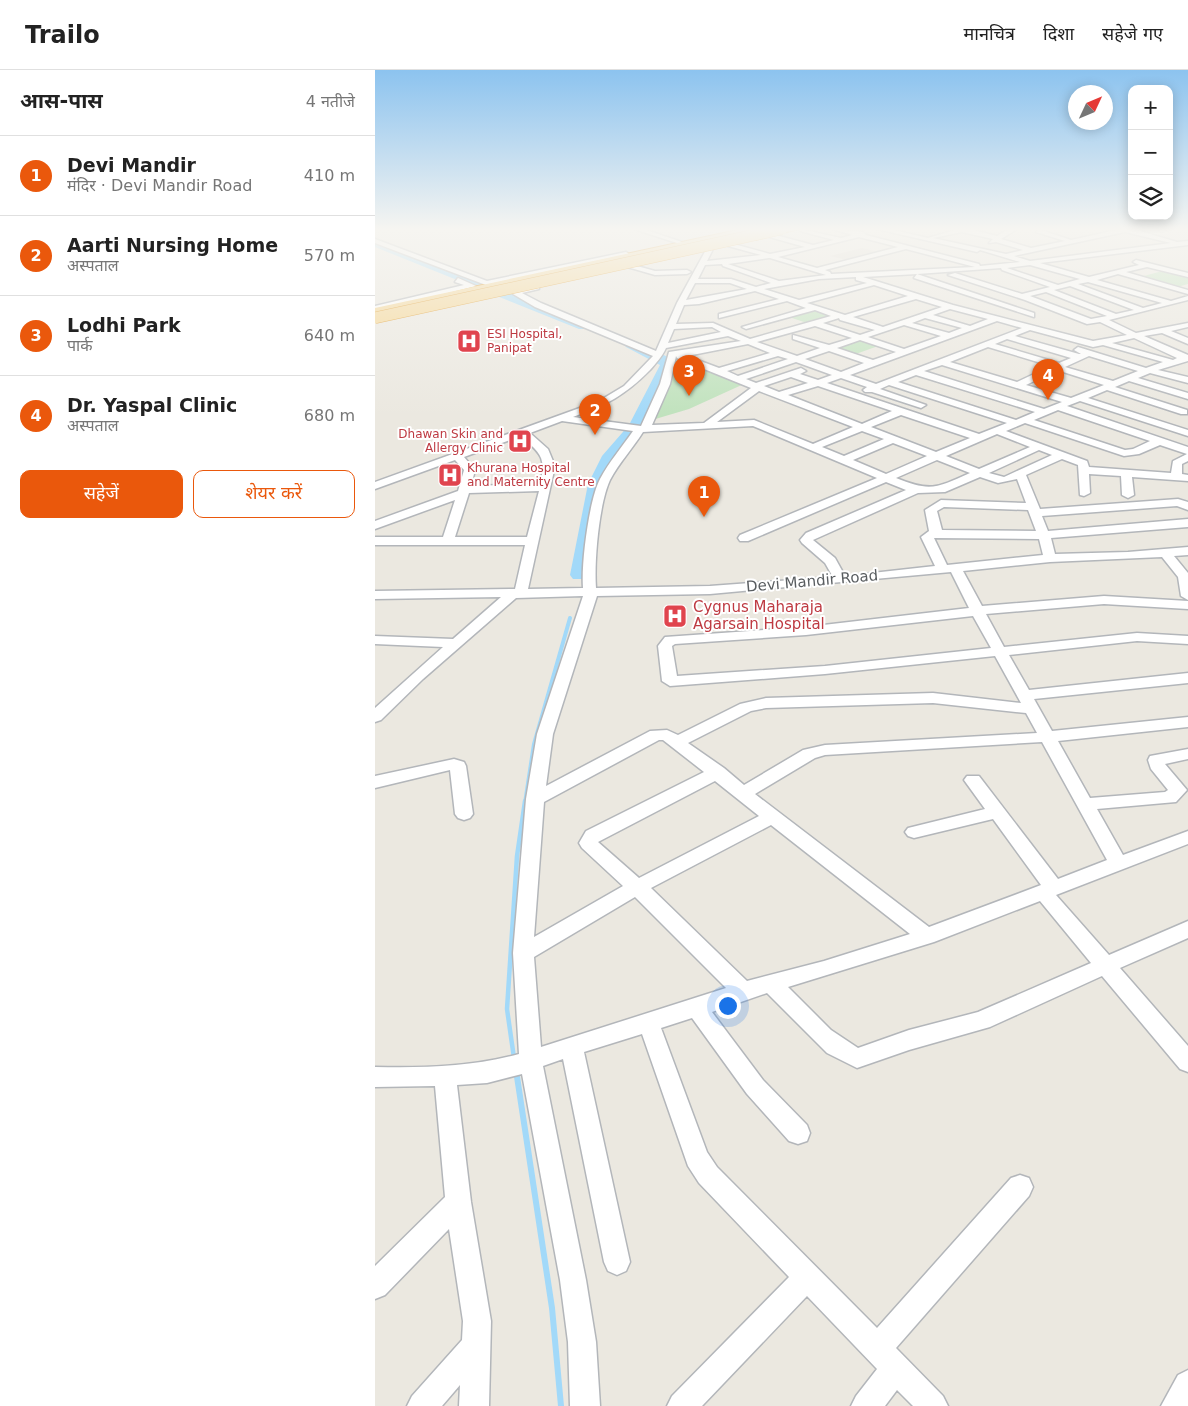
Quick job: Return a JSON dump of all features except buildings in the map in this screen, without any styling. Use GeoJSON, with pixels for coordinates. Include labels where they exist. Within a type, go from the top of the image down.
{"type":"FeatureCollection","features":[{"type":"Feature","properties":{"kind":"highway"},"geometry":{"type":"LineString","coordinates":[[375,311],[456,291]]}},
{"type":"Feature","properties":{"kind":"highway"},"geometry":{"type":"LineString","coordinates":[[375,320],[464,291]]}},
{"type":"Feature","properties":{"kind":"highway"},"geometry":{"type":"LineString","coordinates":[[375,311],[475,291]]}},
{"type":"Feature","properties":{"kind":"highway"},"geometry":{"type":"LineString","coordinates":[[375,320],[503,291]]}},
{"type":"Feature","properties":{"kind":"street"},"geometry":{"type":"LineString","coordinates":[[519,291],[516,292],[538,305],[659,353],[674,354],[709,351],[748,342],[879,307],[926,291]]}},
{"type":"Feature","properties":{"kind":"street"},"geometry":{"type":"LineString","coordinates":[[375,486],[602,403],[615,396],[627,388],[659,353],[687,291]]}},
{"type":"Feature","properties":{"kind":"street"},"geometry":{"type":"LineString","coordinates":[[681,303],[699,302],[741,291]]}},
{"type":"Feature","properties":{"kind":"street"},"geometry":{"type":"LineString","coordinates":[[763,291],[884,330]]}},
{"type":"Feature","properties":{"kind":"street"},"geometry":{"type":"LineString","coordinates":[[900,291],[1000,321],[1093,344],[1188,325]]}},
{"type":"Feature","properties":{"kind":"street"},"geometry":{"type":"LineString","coordinates":[[926,299],[957,291]]}},
{"type":"Feature","properties":{"kind":"street"},"geometry":{"type":"LineString","coordinates":[[966,291],[1031,315]]}},
{"type":"Feature","properties":{"kind":"street"},"geometry":{"type":"LineString","coordinates":[[738,379],[949,307],[1005,291]]}},
{"type":"Feature","properties":{"kind":"street"},"geometry":{"type":"LineString","coordinates":[[1007,291],[1091,322],[1094,328]]}},
{"type":"Feature","properties":{"kind":"street"},"geometry":{"type":"LineString","coordinates":[[1022,296],[1041,291]]}},
{"type":"Feature","properties":{"kind":"street"},"geometry":{"type":"LineString","coordinates":[[1049,291],[1116,317]]}},
{"type":"Feature","properties":{"kind":"street"},"geometry":{"type":"LineString","coordinates":[[1089,291],[1143,312]]}},
{"type":"Feature","properties":{"kind":"street"},"geometry":{"type":"LineString","coordinates":[[1131,291],[1188,308]]}},
{"type":"Feature","properties":{"kind":"street"},"geometry":{"type":"LineString","coordinates":[[1168,291],[1187,296]]}},
{"type":"Feature","properties":{"kind":"street"},"geometry":{"type":"LineString","coordinates":[[798,303],[838,292],[854,298]]}},
{"type":"Feature","properties":{"kind":"street"},"geometry":{"type":"LineString","coordinates":[[1066,338],[1094,328],[1116,317],[1143,312],[1187,296]]}},
{"type":"Feature","properties":{"kind":"street"},"geometry":{"type":"LineString","coordinates":[[770,336],[721,316],[787,300]]}},
{"type":"Feature","properties":{"kind":"street"},"geometry":{"type":"LineString","coordinates":[[863,301],[879,307]]}},
{"type":"Feature","properties":{"kind":"street"},"geometry":{"type":"LineString","coordinates":[[977,314],[1008,306]]}},
{"type":"Feature","properties":{"kind":"street"},"geometry":{"type":"LineString","coordinates":[[746,327],[814,308]]}},
{"type":"Feature","properties":{"kind":"street"},"geometry":{"type":"LineString","coordinates":[[779,395],[966,330],[1056,309]]}},
{"type":"Feature","properties":{"kind":"street"},"geometry":{"type":"LineString","coordinates":[[1128,314],[1188,341]]}},
{"type":"Feature","properties":{"kind":"street"},"geometry":{"type":"LineString","coordinates":[[926,316],[966,330],[992,343],[1186,416]]}},
{"type":"Feature","properties":{"kind":"street"},"geometry":{"type":"LineString","coordinates":[[1064,323],[1082,319]]}},
{"type":"Feature","properties":{"kind":"street"},"geometry":{"type":"LineString","coordinates":[[1171,320],[1188,325]]}},
{"type":"Feature","properties":{"kind":"street"},"geometry":{"type":"LineString","coordinates":[[905,322],[977,349]]}},
{"type":"Feature","properties":{"kind":"street"},"geometry":{"type":"LineString","coordinates":[[815,323],[905,352]]}},
{"type":"Feature","properties":{"kind":"street"},"geometry":{"type":"LineString","coordinates":[[841,331],[863,324]]}},
{"type":"Feature","properties":{"kind":"street"},"geometry":{"type":"LineString","coordinates":[[671,326],[713,325],[762,348],[928,407]]}},
{"type":"Feature","properties":{"kind":"street"},"geometry":{"type":"LineString","coordinates":[[854,396],[1019,332],[1055,325]]}},
{"type":"Feature","properties":{"kind":"street"},"geometry":{"type":"LineString","coordinates":[[745,352],[829,327]]}},
{"type":"Feature","properties":{"kind":"street"},"geometry":{"type":"LineString","coordinates":[[1094,328],[1137,336],[1187,361]]}},
{"type":"Feature","properties":{"kind":"street"},"geometry":{"type":"LineString","coordinates":[[1019,332],[1188,380]]}},
{"type":"Feature","properties":{"kind":"street"},"geometry":{"type":"LineString","coordinates":[[659,353],[692,342],[729,333]]}},
{"type":"Feature","properties":{"kind":"street"},"geometry":{"type":"LineString","coordinates":[[1008,336],[1079,357]]}},
{"type":"Feature","properties":{"kind":"street"},"geometry":{"type":"LineString","coordinates":[[796,337],[853,357],[915,372],[1044,412]]}},
{"type":"Feature","properties":{"kind":"street"},"geometry":{"type":"LineString","coordinates":[[1105,343],[1174,362]]}},
{"type":"Feature","properties":{"kind":"street"},"geometry":{"type":"LineString","coordinates":[[853,357],[885,345]]}},
{"type":"Feature","properties":{"kind":"street"},"geometry":{"type":"LineString","coordinates":[[919,346],[955,357]]}},
{"type":"Feature","properties":{"kind":"street"},"geometry":{"type":"LineString","coordinates":[[719,371],[777,353]]}},
{"type":"Feature","properties":{"kind":"street"},"geometry":{"type":"LineString","coordinates":[[1017,385],[1089,353]]}},
{"type":"Feature","properties":{"kind":"street"},"geometry":{"type":"LineString","coordinates":[[674,354],[1003,481],[1063,454]]}},
{"type":"Feature","properties":{"kind":"street"},"geometry":{"type":"LineString","coordinates":[[585,1406],[582,1342],[573,1280],[526,1062],[523,952],[535,799],[545,734],[591,594],[589,586],[596,509],[602,486],[665,384],[674,354]]}},
{"type":"Feature","properties":{"kind":"street"},"geometry":{"type":"LineString","coordinates":[[703,365],[719,360]]}},
{"type":"Feature","properties":{"kind":"street"},"geometry":{"type":"LineString","coordinates":[[744,538],[1057,406],[1148,370],[1174,362],[1187,361]]}},
{"type":"Feature","properties":{"kind":"street"},"geometry":{"type":"LineString","coordinates":[[942,362],[1033,390],[1075,399],[1188,433]]}},
{"type":"Feature","properties":{"kind":"street"},"geometry":{"type":"LineString","coordinates":[[708,424],[757,387],[815,366]]}},
{"type":"Feature","properties":{"kind":"street"},"geometry":{"type":"LineString","coordinates":[[1033,390],[1074,373]]}},
{"type":"Feature","properties":{"kind":"street"},"geometry":{"type":"LineString","coordinates":[[791,374],[980,438]]}},
{"type":"Feature","properties":{"kind":"street"},"geometry":{"type":"LineString","coordinates":[[1128,378],[1188,396]]}},
{"type":"Feature","properties":{"kind":"street"},"geometry":{"type":"LineString","coordinates":[[889,382],[1130,453],[1159,441]]}},
{"type":"Feature","properties":{"kind":"street"},"geometry":{"type":"LineString","coordinates":[[1094,392],[1186,416]]}},
{"type":"Feature","properties":{"kind":"street"},"geometry":{"type":"LineString","coordinates":[[1057,406],[1188,451]]}},
{"type":"Feature","properties":{"kind":"street"},"geometry":{"type":"LineString","coordinates":[[814,447],[901,411]]}},
{"type":"Feature","properties":{"kind":"street"},"geometry":{"type":"LineString","coordinates":[[561,418],[638,429],[754,423],[916,490],[941,490],[1040,446]]}},
{"type":"Feature","properties":{"kind":"street"},"geometry":{"type":"LineString","coordinates":[[981,424],[1083,463],[1084,493]]}},
{"type":"Feature","properties":{"kind":"street"},"geometry":{"type":"LineString","coordinates":[[1084,441],[1118,427]]}},
{"type":"Feature","properties":{"kind":"street"},"geometry":{"type":"LineString","coordinates":[[375,717],[455,643],[516,595],[532,541],[550,466],[544,451],[523,432]]}},
{"type":"Feature","properties":{"kind":"street"},"geometry":{"type":"LineString","coordinates":[[845,460],[893,439]]}},
{"type":"Feature","properties":{"kind":"street"},"geometry":{"type":"LineString","coordinates":[[448,540],[470,470],[457,456]]}},
{"type":"Feature","properties":{"kind":"street"},"geometry":{"type":"LineString","coordinates":[[1176,478],[1177,463],[1188,457]]}},
{"type":"Feature","properties":{"kind":"street"},"geometry":{"type":"LineString","coordinates":[[1083,470],[1188,478]]}},
{"type":"Feature","properties":{"kind":"street"},"geometry":{"type":"LineString","coordinates":[[1126,473],[1128,495]]}},
{"type":"Feature","properties":{"kind":"street"},"geometry":{"type":"LineString","coordinates":[[1020,474],[1044,535],[1050,558]]}},
{"type":"Feature","properties":{"kind":"street"},"geometry":{"type":"LineString","coordinates":[[375,525],[463,492],[545,487]]}},
{"type":"Feature","properties":{"kind":"street"},"geometry":{"type":"LineString","coordinates":[[841,580],[830,561],[806,540],[810,536],[916,490]]}},
{"type":"Feature","properties":{"kind":"street"},"geometry":{"type":"LineString","coordinates":[[936,533],[931,510],[941,503],[1035,510],[1088,509],[1178,502],[1188,506]]}},
{"type":"Feature","properties":{"kind":"street"},"geometry":{"type":"LineString","coordinates":[[1088,509],[1128,556]]}},
{"type":"Feature","properties":{"kind":"street"},"geometry":{"type":"LineString","coordinates":[[1119,863],[977,611],[927,537],[936,533],[1044,535],[1188,523]]}},
{"type":"Feature","properties":{"kind":"street"},"geometry":{"type":"LineString","coordinates":[[375,540],[532,541]]}},
{"type":"Feature","properties":{"kind":"street","name":"Devi Mandir Road"},"geometry":{"type":"LineString","coordinates":[[375,596],[591,594],[710,590],[841,580],[1050,558],[1128,556],[1188,551]]}},
{"type":"Feature","properties":{"kind":"street"},"geometry":{"type":"LineString","coordinates":[[1165,553],[1184,577],[1188,596]]}},
{"type":"Feature","properties":{"kind":"street"},"geometry":{"type":"LineString","coordinates":[[1188,605],[1104,600],[977,611],[806,631],[670,640],[665,646],[670,681],[825,670],[999,650],[1137,637],[1188,640]]}},
{"type":"Feature","properties":{"kind":"street"},"geometry":{"type":"LineString","coordinates":[[375,640],[455,643]]}},
{"type":"Feature","properties":{"kind":"street"},"geometry":{"type":"LineString","coordinates":[[677,742],[746,707],[766,703],[933,698],[1028,702],[1172,678],[1188,678]]}},
{"type":"Feature","properties":{"kind":"street"},"geometry":{"type":"LineString","coordinates":[[744,793],[809,754],[818,751],[1048,738],[1188,722]]}},
{"type":"Feature","properties":{"kind":"street"},"geometry":{"type":"LineString","coordinates":[[535,799],[656,735],[667,735],[718,772],[927,936]]}},
{"type":"Feature","properties":{"kind":"street"},"geometry":{"type":"LineString","coordinates":[[1085,804],[1170,798],[1178,790],[1157,765],[1156,760],[1188,754]]}},
{"type":"Feature","properties":{"kind":"street"},"geometry":{"type":"LineString","coordinates":[[375,782],[455,764],[458,766],[465,814]]}},
{"type":"Feature","properties":{"kind":"street"},"geometry":{"type":"LineString","coordinates":[[718,772],[589,838],[588,843],[637,887],[743,991]]}},
{"type":"Feature","properties":{"kind":"street"},"geometry":{"type":"LineString","coordinates":[[973,780],[1048,890],[1106,965],[1184,1051]]}},
{"type":"Feature","properties":{"kind":"street"},"geometry":{"type":"LineString","coordinates":[[914,832],[996,812]]}},
{"type":"Feature","properties":{"kind":"street"},"geometry":{"type":"LineString","coordinates":[[523,952],[637,887],[773,816]]}},
{"type":"Feature","properties":{"kind":"street"},"geometry":{"type":"LineString","coordinates":[[375,1077],[487,1073],[526,1062],[572,1046],[649,1024],[743,991],[824,970],[927,936],[1188,837]]}},
{"type":"Feature","properties":{"kind":"street"},"geometry":{"type":"LineString","coordinates":[[770,983],[833,1044],[850,1056],[857,1058],[909,1040],[983,1020],[1188,929]]}},
{"type":"Feature","properties":{"kind":"street"},"geometry":{"type":"LineString","coordinates":[[697,1008],[755,1087],[798,1133]]}},
{"type":"Feature","properties":{"kind":"street"},"geometry":{"type":"LineString","coordinates":[[649,1024],[697,1158],[703,1168],[933,1406]]}},
{"type":"Feature","properties":{"kind":"street"},"geometry":{"type":"LineString","coordinates":[[572,1046],[617,1262]]}},
{"type":"Feature","properties":{"kind":"street"},"geometry":{"type":"LineString","coordinates":[[445,1076],[458,1202],[474,1298],[477,1345],[474,1406]]}},
{"type":"Feature","properties":{"kind":"street"},"geometry":{"type":"LineString","coordinates":[[866,1406],[887,1359],[1020,1187]]}},
{"type":"Feature","properties":{"kind":"street"},"geometry":{"type":"LineString","coordinates":[[375,1285],[458,1202]]}},
{"type":"Feature","properties":{"kind":"street"},"geometry":{"type":"LineString","coordinates":[[682,1406],[808,1276]]}},
{"type":"Feature","properties":{"kind":"street"},"geometry":{"type":"LineString","coordinates":[[422,1406],[477,1345]]}},
{"type":"Feature","properties":{"kind":"green space"},"geometry":{"type":"Polygon","coordinates":[[[812,310],[831,316],[807,323],[789,317],[812,310]]]}},
{"type":"Feature","properties":{"kind":"green space"},"geometry":{"type":"Polygon","coordinates":[[[860,339],[881,345],[853,355],[833,348],[860,339]]]}},
{"type":"Feature","properties":{"kind":"green space"},"geometry":{"type":"Polygon","coordinates":[[[685,358],[746,383],[689,409],[652,420],[676,359],[685,358]]]}},
{"type":"Feature","properties":{"kind":"waterway"},"geometry":{"type":"LineString","coordinates":[[495,291],[583,326]]}},
{"type":"Feature","properties":{"kind":"waterway"},"geometry":{"type":"LineString","coordinates":[[580,575],[596,484],[608,459],[636,427],[667,365],[663,360],[630,344]]}},
{"type":"Feature","properties":{"kind":"waterway"},"geometry":{"type":"LineString","coordinates":[[525,803],[534,744],[570,618]]}},
{"type":"Feature","properties":{"kind":"waterway"},"geometry":{"type":"LineString","coordinates":[[514,1058],[507,1009],[517,856],[525,801]]}},
{"type":"Feature","properties":{"kind":"waterway"},"geometry":{"type":"LineString","coordinates":[[516,1070],[552,1308],[561,1406]]}},
{"type":"Feature","properties":{"kind":"place","name":"ESI Hospital, Panipat"},"geometry":{"type":"Point","coordinates":[469,341]}},
{"type":"Feature","properties":{"kind":"place","name":"Lodhi Park"},"geometry":{"type":"Point","coordinates":[689,396]}},
{"type":"Feature","properties":{"kind":"place","name":"Dr. Yaspal Clinic"},"geometry":{"type":"Point","coordinates":[1048,400]}},
{"type":"Feature","properties":{"kind":"place","name":"Aarti Nursing Home"},"geometry":{"type":"Point","coordinates":[595,435]}},
{"type":"Feature","properties":{"kind":"place","name":"Dhawan Skin and Allergy Clinic"},"geometry":{"type":"Point","coordinates":[520,441]}},
{"type":"Feature","properties":{"kind":"place","name":"Khurana Hospital and Maternity Centre"},"geometry":{"type":"Point","coordinates":[450,475]}},
{"type":"Feature","properties":{"kind":"place","name":"Devi Mandir"},"geometry":{"type":"Point","coordinates":[704,517]}},
{"type":"Feature","properties":{"kind":"place","name":"Cygnus Maharaja Agarsain Hospital"},"geometry":{"type":"Point","coordinates":[675,616]}}]}
